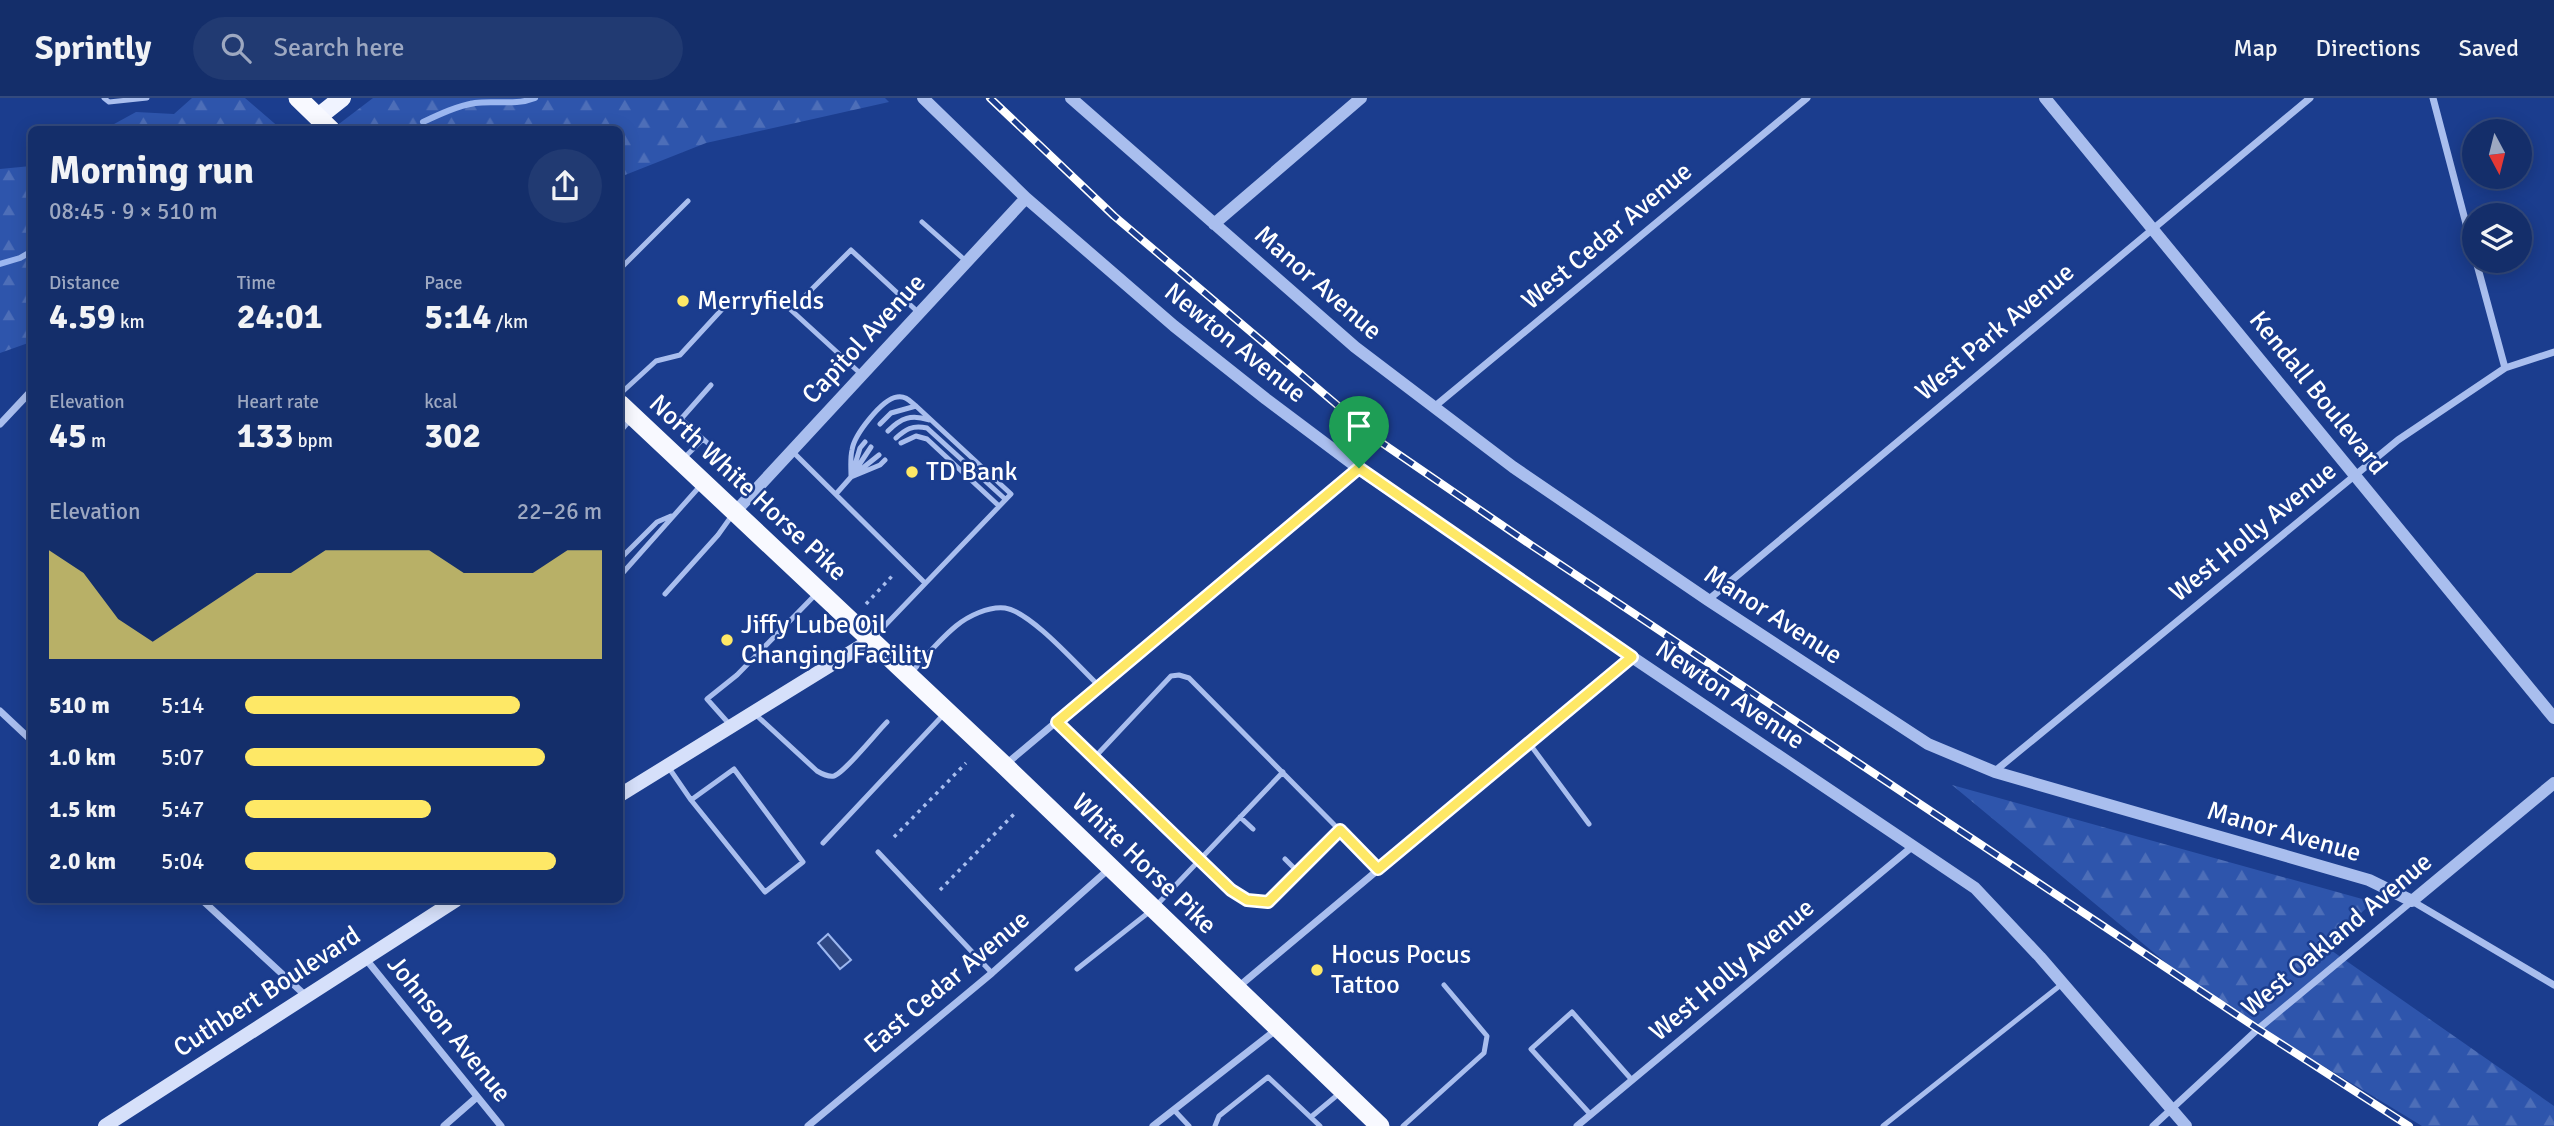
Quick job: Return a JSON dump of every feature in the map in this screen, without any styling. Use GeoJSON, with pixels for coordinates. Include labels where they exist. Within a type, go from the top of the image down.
{"type":"FeatureCollection","features":[{"type":"Feature","properties":{"kind":"highway"},"geometry":{"type":"LineString","coordinates":[[298,98],[325,123]]}},
{"type":"Feature","properties":{"kind":"highway","name":"North White Horse Pike"},"geometry":{"type":"LineString","coordinates":[[627,411],[871,640]]}},
{"type":"Feature","properties":{"kind":"highway","name":"White Horse Pike"},"geometry":{"type":"LineString","coordinates":[[871,640],[1380,1126]]}},
{"type":"Feature","properties":{"kind":"main road"},"geometry":{"type":"LineString","coordinates":[[325,123],[342,98]]}},
{"type":"Feature","properties":{"kind":"main road"},"geometry":{"type":"LineString","coordinates":[[623,793],[871,640]]}},
{"type":"Feature","properties":{"kind":"main road","name":"Cuthbert Boulevard"},"geometry":{"type":"LineString","coordinates":[[105,1126],[451,903]]}},
{"type":"Feature","properties":{"kind":"street","name":"Newton Avenue"},"geometry":{"type":"LineString","coordinates":[[923,98],[1026,198],[1174,326],[1359,468],[1632,657],[1976,888],[2186,1126]]}},
{"type":"Feature","properties":{"kind":"street","name":"Manor Avenue"},"geometry":{"type":"LineString","coordinates":[[1071,98],[1355,347],[1513,467],[1708,600],[1928,744],[1995,772],[2369,880],[2412,901],[2554,985]]}},
{"type":"Feature","properties":{"kind":"street"},"geometry":{"type":"LineString","coordinates":[[1214,224],[1361,98]]}},
{"type":"Feature","properties":{"kind":"street","name":"West Cedar Avenue"},"geometry":{"type":"LineString","coordinates":[[1434,407],[1807,98]]}},
{"type":"Feature","properties":{"kind":"street","name":"Kendall Boulevard"},"geometry":{"type":"LineString","coordinates":[[2045,98],[2554,718]]}},
{"type":"Feature","properties":{"kind":"street","name":"West Park Avenue"},"geometry":{"type":"LineString","coordinates":[[1708,600],[2310,98]]}},
{"type":"Feature","properties":{"kind":"street"},"geometry":{"type":"LineString","coordinates":[[2433,98],[2462,208]]}},
{"type":"Feature","properties":{"kind":"street","name":"Capitol Avenue"},"geometry":{"type":"LineString","coordinates":[[735,512],[1026,198]]}},
{"type":"Feature","properties":{"kind":"street"},"geometry":{"type":"LineString","coordinates":[[2479,273],[2505,368]]}},
{"type":"Feature","properties":{"kind":"street","name":"West Holly Avenue"},"geometry":{"type":"LineString","coordinates":[[1995,772],[2398,440],[2505,368],[2554,352]]}},
{"type":"Feature","properties":{"kind":"street"},"geometry":{"type":"LineString","coordinates":[[0,425],[28,394]]}},
{"type":"Feature","properties":{"kind":"street"},"geometry":{"type":"LineString","coordinates":[[1005,766],[1359,468]]}},
{"type":"Feature","properties":{"kind":"street"},"geometry":{"type":"LineString","coordinates":[[1236,988],[1632,657]]}},
{"type":"Feature","properties":{"kind":"street"},"geometry":{"type":"LineString","coordinates":[[0,711],[28,737]]}},
{"type":"Feature","properties":{"kind":"street","name":"West Oakland Avenue"},"geometry":{"type":"LineString","coordinates":[[2153,1126],[2258,1029],[2554,783]]}},
{"type":"Feature","properties":{"kind":"street","name":"West Holly Avenue"},"geometry":{"type":"LineString","coordinates":[[1577,1126],[1913,846]]}},
{"type":"Feature","properties":{"kind":"street","name":"East Cedar Avenue"},"geometry":{"type":"LineString","coordinates":[[808,1126],[992,973],[1111,868]]}},
{"type":"Feature","properties":{"kind":"street"},"geometry":{"type":"LineString","coordinates":[[205,903],[306,996]]}},
{"type":"Feature","properties":{"kind":"street","name":"Johnson Avenue"},"geometry":{"type":"LineString","coordinates":[[365,958],[500,1126]]}},
{"type":"Feature","properties":{"kind":"street"},"geometry":{"type":"LineString","coordinates":[[1153,1126],[1277,1028]]}},
{"type":"Feature","properties":{"kind":"street"},"geometry":{"type":"LineString","coordinates":[[444,1126],[477,1097]]}},
{"type":"Feature","properties":{"kind":"lane"},"geometry":{"type":"LineString","coordinates":[[104,98],[109,102],[147,98]]}},
{"type":"Feature","properties":{"kind":"lane"},"geometry":{"type":"LineString","coordinates":[[623,266],[688,201]]}},
{"type":"Feature","properties":{"kind":"lane"},"geometry":{"type":"LineString","coordinates":[[922,222],[967,262]]}},
{"type":"Feature","properties":{"kind":"lane"},"geometry":{"type":"LineString","coordinates":[[862,375],[791,310],[851,250],[919,313]]}},
{"type":"Feature","properties":{"kind":"lane"},"geometry":{"type":"LineString","coordinates":[[623,391],[656,361],[680,355],[726,305]]}},
{"type":"Feature","properties":{"kind":"lane"},"geometry":{"type":"LineString","coordinates":[[710,385],[681,419],[722,456]]}},
{"type":"Feature","properties":{"kind":"lane"},"geometry":{"type":"LineString","coordinates":[[851,477],[855,440],[880,407],[903,397],[1011,494],[871,640]]}},
{"type":"Feature","properties":{"kind":"lane"},"geometry":{"type":"LineString","coordinates":[[880,424],[891,413],[916,406]]}},
{"type":"Feature","properties":{"kind":"lane"},"geometry":{"type":"LineString","coordinates":[[888,431],[899,420],[915,416],[932,421]]}},
{"type":"Feature","properties":{"kind":"lane"},"geometry":{"type":"LineString","coordinates":[[896,438],[906,428],[927,428],[1005,499]]}},
{"type":"Feature","properties":{"kind":"lane"},"geometry":{"type":"LineString","coordinates":[[901,443],[916,436],[927,439],[999,506]]}},
{"type":"Feature","properties":{"kind":"lane"},"geometry":{"type":"LineString","coordinates":[[680,461],[704,439]]}},
{"type":"Feature","properties":{"kind":"lane"},"geometry":{"type":"LineString","coordinates":[[851,477],[860,448],[865,442]]}},
{"type":"Feature","properties":{"kind":"lane"},"geometry":{"type":"LineString","coordinates":[[836,494],[872,447]]}},
{"type":"Feature","properties":{"kind":"lane"},"geometry":{"type":"LineString","coordinates":[[792,451],[924,582]]}},
{"type":"Feature","properties":{"kind":"lane"},"geometry":{"type":"LineString","coordinates":[[851,477],[880,465],[882,457]]}},
{"type":"Feature","properties":{"kind":"lane"},"geometry":{"type":"LineString","coordinates":[[623,573],[703,483]]}},
{"type":"Feature","properties":{"kind":"lane"},"geometry":{"type":"LineString","coordinates":[[665,594],[719,535],[735,512]]}},
{"type":"Feature","properties":{"kind":"lane"},"geometry":{"type":"LineString","coordinates":[[623,556],[657,522],[674,515]]}},
{"type":"Feature","properties":{"kind":"lane"},"geometry":{"type":"LineString","coordinates":[[731,726],[707,699],[737,675],[819,591]]}},
{"type":"Feature","properties":{"kind":"lane"},"geometry":{"type":"LineString","coordinates":[[909,675],[955,627],[985,611],[1004,608],[1026,616],[1099,686]]}},
{"type":"Feature","properties":{"kind":"lane"},"geometry":{"type":"LineString","coordinates":[[1095,757],[1171,676],[1189,678],[1378,869]]}},
{"type":"Feature","properties":{"kind":"lane"},"geometry":{"type":"LineString","coordinates":[[823,843],[947,711]]}},
{"type":"Feature","properties":{"kind":"lane"},"geometry":{"type":"LineString","coordinates":[[753,712],[817,771],[828,776],[833,776],[844,768],[887,722]]}},
{"type":"Feature","properties":{"kind":"lane"},"geometry":{"type":"LineString","coordinates":[[1057,722],[1231,890],[1247,900],[1268,902],[1340,830]]}},
{"type":"Feature","properties":{"kind":"lane"},"geometry":{"type":"LineString","coordinates":[[1529,743],[1589,824]]}},
{"type":"Feature","properties":{"kind":"lane"},"geometry":{"type":"LineString","coordinates":[[667,766],[691,800],[765,892],[803,862],[734,769],[691,800]]}},
{"type":"Feature","properties":{"kind":"lane"},"geometry":{"type":"LineString","coordinates":[[1077,969],[1153,909],[1283,772]]}},
{"type":"Feature","properties":{"kind":"lane"},"geometry":{"type":"LineString","coordinates":[[1240,817],[1254,830]]}},
{"type":"Feature","properties":{"kind":"lane"},"geometry":{"type":"LineString","coordinates":[[878,852],[992,973]]}},
{"type":"Feature","properties":{"kind":"lane"},"geometry":{"type":"LineString","coordinates":[[1285,859],[1298,872]]}},
{"type":"Feature","properties":{"kind":"lane"},"geometry":{"type":"LineString","coordinates":[[1884,1126],[2062,984]]}},
{"type":"Feature","properties":{"kind":"lane"},"geometry":{"type":"LineString","coordinates":[[1403,1126],[1484,1053],[1487,1036],[1444,985]]}},
{"type":"Feature","properties":{"kind":"lane"},"geometry":{"type":"LineString","coordinates":[[1593,1126],[1589,1117],[1531,1049],[1572,1012],[1632,1080]]}},
{"type":"Feature","properties":{"kind":"lane"},"geometry":{"type":"LineString","coordinates":[[1215,1126],[1219,1116],[1268,1077],[1320,1126]]}},
{"type":"Feature","properties":{"kind":"lane"},"geometry":{"type":"LineString","coordinates":[[1311,1117],[1343,1090]]}},
{"type":"Feature","properties":{"kind":"lane"},"geometry":{"type":"LineString","coordinates":[[1174,1110],[1189,1126]]}},
{"type":"Feature","properties":{"kind":"path"},"geometry":{"type":"LineString","coordinates":[[866,604],[894,574]]}},
{"type":"Feature","properties":{"kind":"path"},"geometry":{"type":"LineString","coordinates":[[894,837],[966,763]]}},
{"type":"Feature","properties":{"kind":"path"},"geometry":{"type":"LineString","coordinates":[[940,890],[1017,811]]}},
{"type":"Feature","properties":{"kind":"green space"},"geometry":{"type":"Polygon","coordinates":[[[192,98],[245,98],[278,126],[110,126],[136,112],[174,114],[192,98]]]}},
{"type":"Feature","properties":{"kind":"green space"},"geometry":{"type":"Polygon","coordinates":[[[373,98],[885,98],[889,102],[706,143],[623,176],[623,126],[336,126],[373,98]]]}},
{"type":"Feature","properties":{"kind":"green space"},"geometry":{"type":"Polygon","coordinates":[[[28,166],[28,343],[0,353],[0,169],[28,166]]]}},
{"type":"Feature","properties":{"kind":"green space"},"geometry":{"type":"Polygon","coordinates":[[[1952,785],[2373,902],[2325,946],[2554,1106],[2554,1126],[2422,1126],[2200,991],[1952,785]]]}},
{"type":"Feature","properties":{"kind":"shaded area"},"geometry":{"type":"Polygon","coordinates":[[[828,934],[851,960],[840,969],[818,943],[828,934]]]}},
{"type":"Feature","properties":{"kind":"waterway"},"geometry":{"type":"LineString","coordinates":[[423,122],[468,104],[520,102],[535,98]]}},
{"type":"Feature","properties":{"kind":"waterway"},"geometry":{"type":"LineString","coordinates":[[0,264],[28,253]]}},
{"type":"Feature","properties":{"kind":"railway"},"geometry":{"type":"LineString","coordinates":[[990,98],[1114,216],[1382,443],[2258,1029],[2409,1126]]}},
{"type":"Feature","properties":{"kind":"place","name":"Merryfields"},"geometry":{"type":"Point","coordinates":[683,301]}},
{"type":"Feature","properties":{"kind":"place","name":"TD Bank"},"geometry":{"type":"Point","coordinates":[912,472]}},
{"type":"Feature","properties":{"kind":"place","name":"Jiffy Lube Oil Changing Facility"},"geometry":{"type":"Point","coordinates":[727,640]}},
{"type":"Feature","properties":{"kind":"place","name":"Hocus Pocus Tattoo"},"geometry":{"type":"Point","coordinates":[1317,970]}},
{"type":"Feature","properties":{"kind":"route"},"geometry":{"type":"LineString","coordinates":[[1359,468],[1632,657],[1378,869],[1340,830],[1268,902],[1258,903],[1231,890],[1057,722],[1359,468]]}}]}
